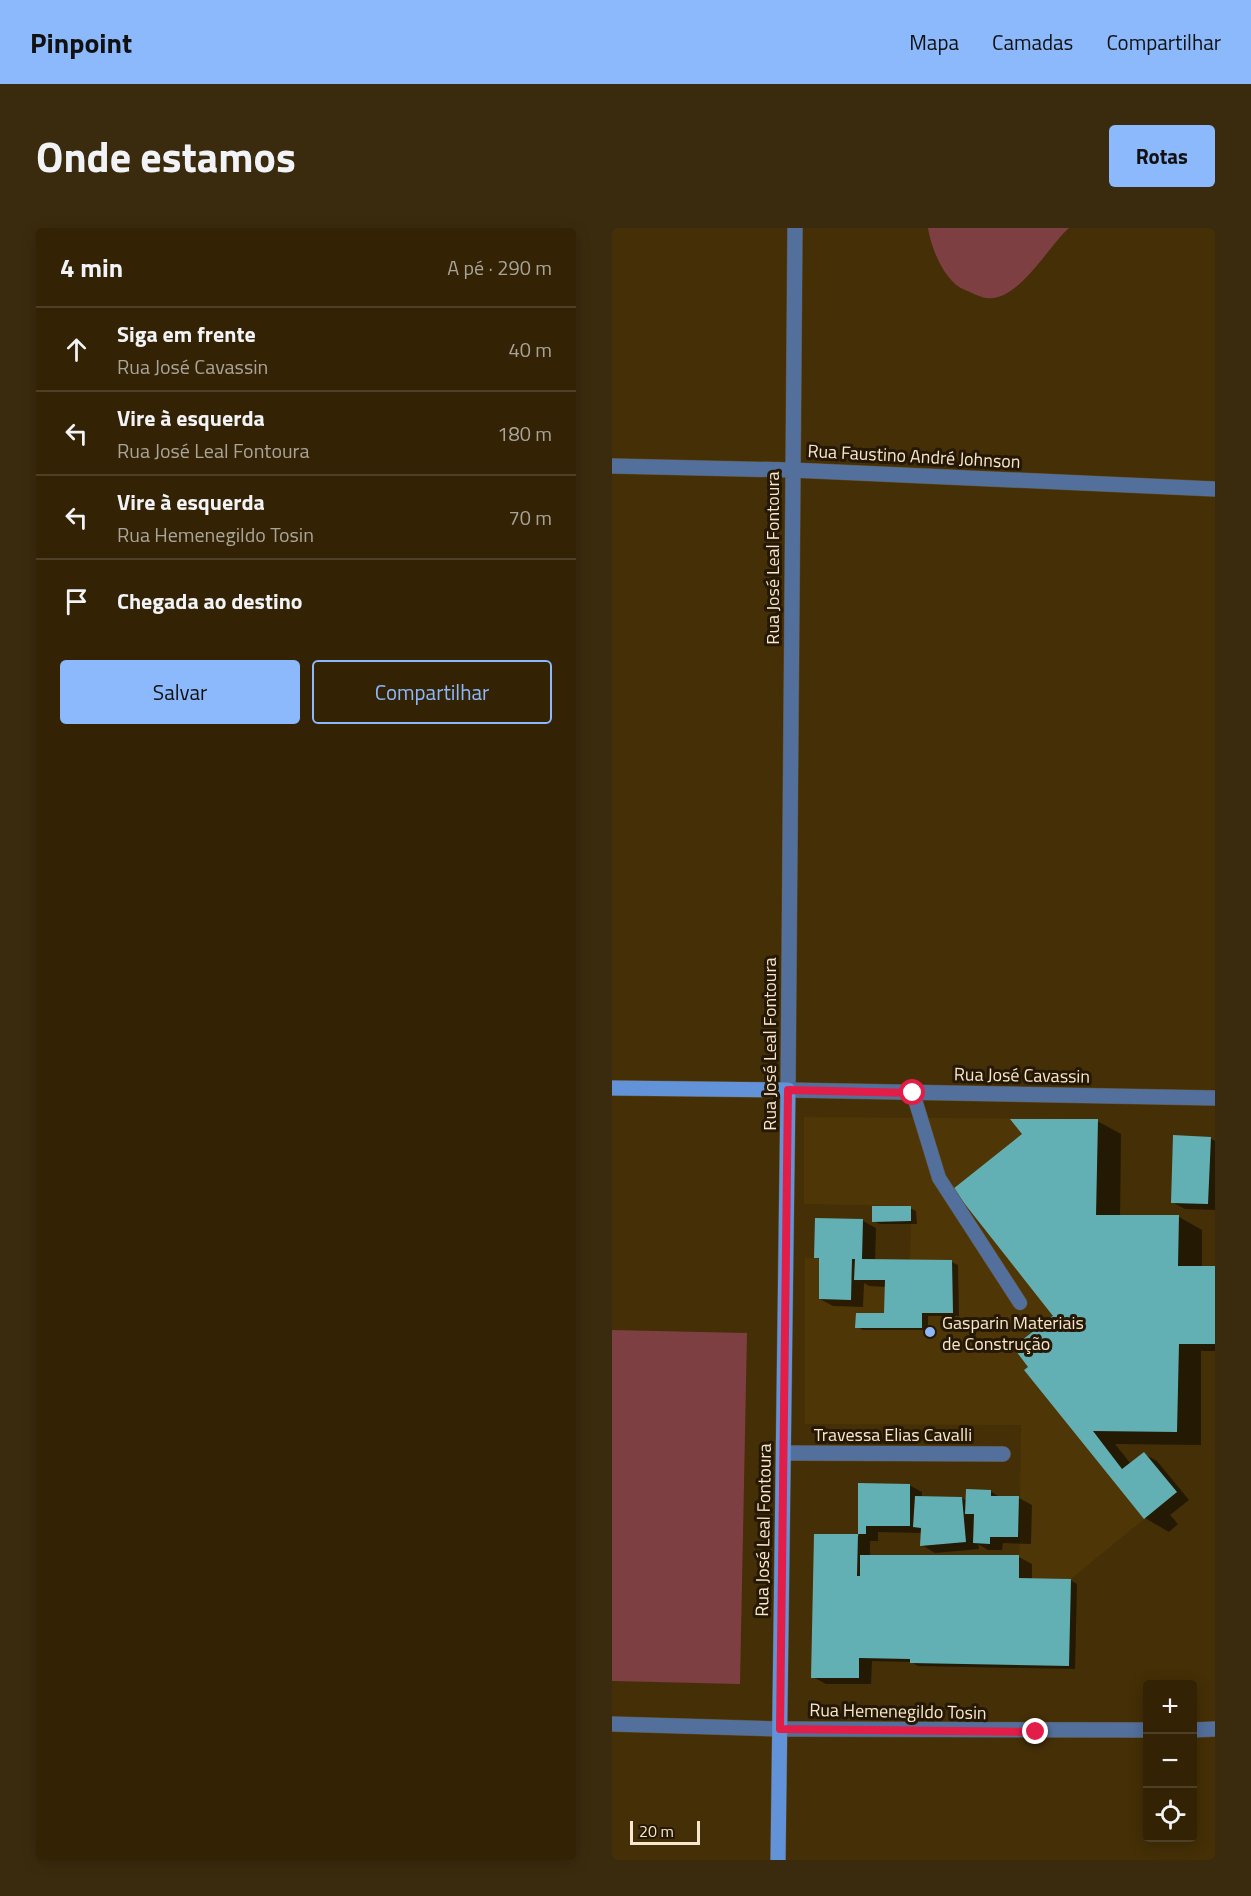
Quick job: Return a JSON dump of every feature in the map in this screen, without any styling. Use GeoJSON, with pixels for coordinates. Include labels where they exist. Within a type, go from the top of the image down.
{"type":"FeatureCollection","features":[{"type":"Feature","properties":{"kind":"main road","name":"Rua José Cavassin"},"geometry":{"type":"LineString","coordinates":[[612,1088],[788,1090]]}},
{"type":"Feature","properties":{"kind":"main road","name":"Rua José Leal Fontoura"},"geometry":{"type":"LineString","coordinates":[[778,1860],[788,1090]]}},
{"type":"Feature","properties":{"kind":"street","name":"Rua José Leal Fontoura"},"geometry":{"type":"LineString","coordinates":[[788,1090],[795,228]]}},
{"type":"Feature","properties":{"kind":"street","name":"Rua Faustino André Johnson"},"geometry":{"type":"LineString","coordinates":[[612,466],[792,470],[1215,489]]}},
{"type":"Feature","properties":{"kind":"street","name":"Rua José Cavassin"},"geometry":{"type":"LineString","coordinates":[[788,1090],[1215,1098]]}},
{"type":"Feature","properties":{"kind":"street","name":"Travessa Elias Cavalli"},"geometry":{"type":"LineString","coordinates":[[784,1453],[1003,1454]]}},
{"type":"Feature","properties":{"kind":"street","name":"Rua Hemenegildo Tosin"},"geometry":{"type":"LineString","coordinates":[[612,1724],[780,1729],[1143,1730]]}},
{"type":"Feature","properties":{"kind":"street"},"geometry":{"type":"LineString","coordinates":[[1197,1730],[1215,1729]]}},
{"type":"Feature","properties":{"kind":"lane"},"geometry":{"type":"LineString","coordinates":[[913,1093],[939,1178],[1020,1303]]}},
{"type":"Feature","properties":{"kind":"shaded area"},"geometry":{"type":"Polygon","coordinates":[[[928,228],[1069,228],[1021,283],[1010,292],[998,297],[986,298],[958,286],[945,273],[932,245],[928,228]]]}},
{"type":"Feature","properties":{"kind":"shaded area","name":"Gasparin Materiais de Construção"},"geometry":{"type":"Polygon","coordinates":[[[804,1117],[1098,1119],[1096,1299],[1031,1351],[1155,1510],[1071,1579],[1019,1578],[1021,1425],[805,1424],[805,1258],[910,1260],[911,1221],[910,1206],[804,1204],[804,1117]]]}},
{"type":"Feature","properties":{"kind":"shaded area"},"geometry":{"type":"Polygon","coordinates":[[[612,1330],[747,1333],[740,1684],[612,1681],[612,1330]]]}},
{"type":"Feature","properties":{"kind":"building"},"geometry":{"type":"Polygon","coordinates":[[[1010,1119],[1098,1119],[1096,1215],[1179,1215],[1178,1266],[1215,1266],[1215,1344],[1179,1344],[1177,1432],[1093,1431],[1122,1469],[1144,1452],[1177,1492],[1144,1519],[1024,1370],[1028,1367],[1013,1347],[1053,1316],[953,1189],[1022,1134],[1010,1119]]]}},
{"type":"Feature","properties":{"kind":"building"},"geometry":{"type":"Polygon","coordinates":[[[1173,1135],[1211,1137],[1208,1204],[1171,1203],[1173,1135]]]}},
{"type":"Feature","properties":{"kind":"building"},"geometry":{"type":"Polygon","coordinates":[[[872,1206],[911,1206],[911,1221],[872,1222],[872,1206]]]}},
{"type":"Feature","properties":{"kind":"building"},"geometry":{"type":"Polygon","coordinates":[[[815,1218],[863,1219],[862,1259],[952,1260],[953,1313],[922,1313],[922,1328],[855,1328],[856,1313],[884,1313],[885,1280],[854,1280],[855,1259],[852,1259],[851,1300],[819,1299],[819,1258],[814,1258],[815,1218]]]}},
{"type":"Feature","properties":{"kind":"building"},"geometry":{"type":"Polygon","coordinates":[[[858,1483],[910,1484],[910,1526],[866,1526],[866,1534],[858,1534],[858,1483]]]}},
{"type":"Feature","properties":{"kind":"building"},"geometry":{"type":"Polygon","coordinates":[[[966,1489],[991,1490],[991,1496],[1019,1496],[1018,1537],[990,1537],[990,1544],[973,1543],[974,1514],[965,1514],[966,1489]]]}},
{"type":"Feature","properties":{"kind":"building"},"geometry":{"type":"Polygon","coordinates":[[[915,1496],[962,1497],[966,1542],[920,1546],[921,1528],[913,1527],[915,1496]]]}},
{"type":"Feature","properties":{"kind":"building"},"geometry":{"type":"Polygon","coordinates":[[[814,1534],[858,1534],[857,1576],[860,1576],[860,1555],[1019,1555],[1019,1578],[1071,1579],[1069,1666],[910,1663],[910,1659],[859,1658],[859,1678],[811,1678],[814,1534]]]}},
{"type":"Feature","properties":{"kind":"place","name":"Gasparin Materiais de Construção"},"geometry":{"type":"Point","coordinates":[930,1332]}},
{"type":"Feature","properties":{"kind":"route"},"geometry":{"type":"LineString","coordinates":[[913,1093],[788,1090],[780,1729],[1036,1732]]}}]}
